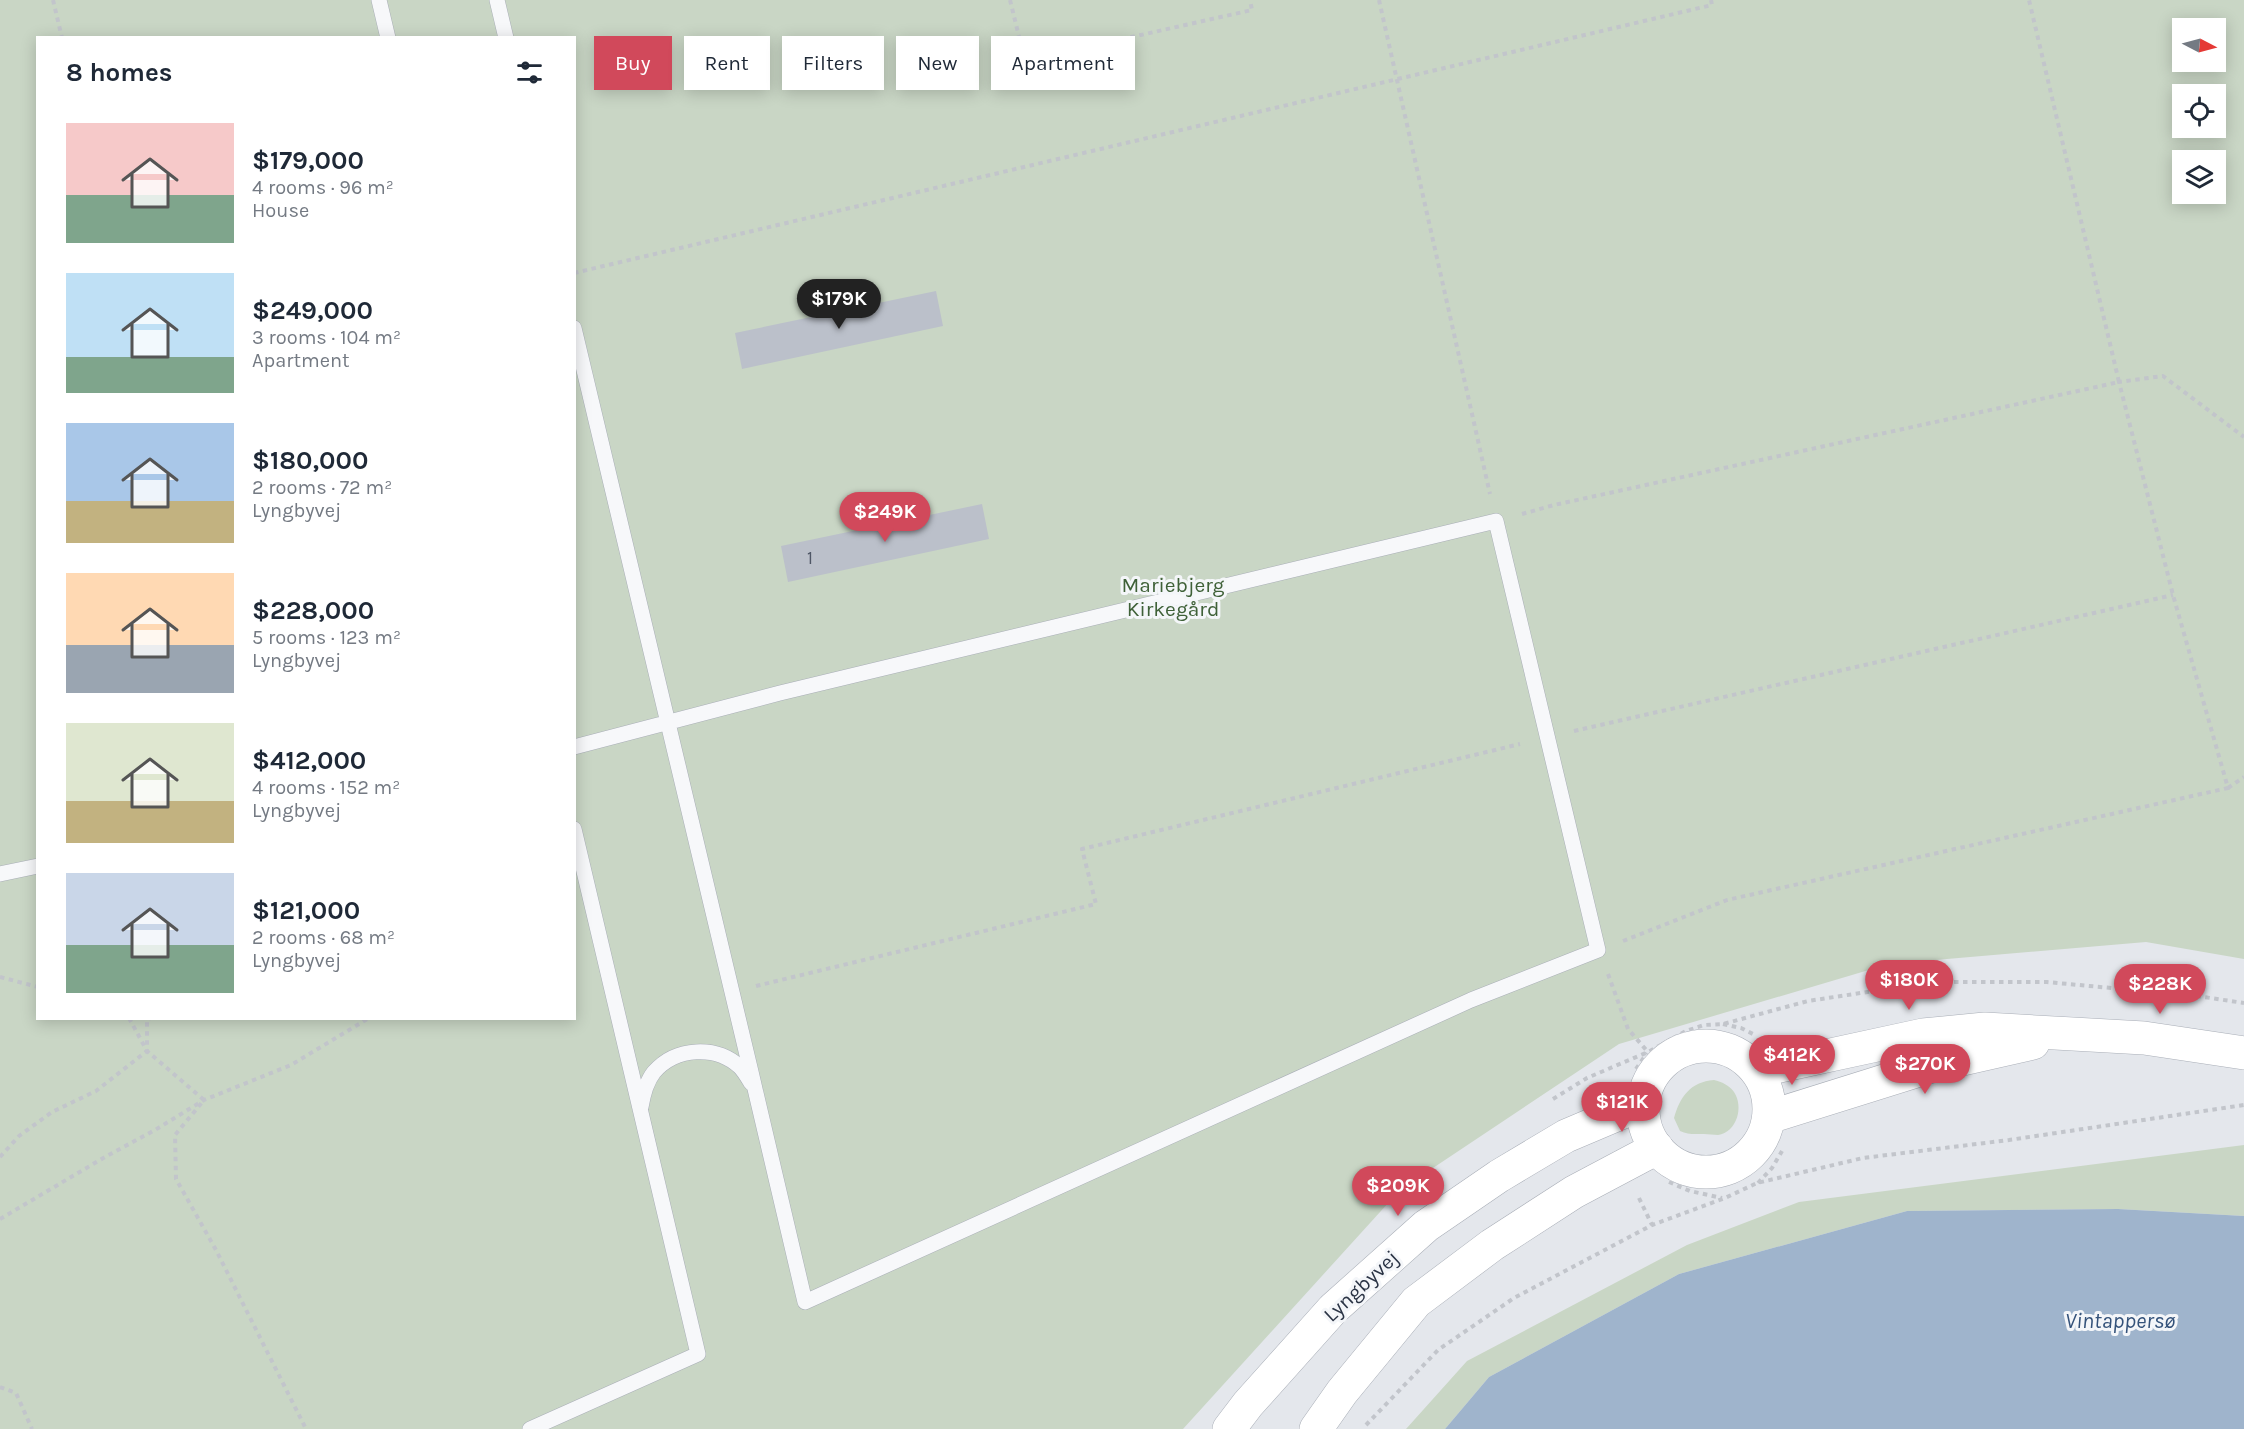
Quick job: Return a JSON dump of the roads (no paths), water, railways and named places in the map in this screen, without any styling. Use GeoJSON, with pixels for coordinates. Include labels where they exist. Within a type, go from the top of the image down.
{"type":"FeatureCollection","features":[{"type":"Feature","properties":{"kind":"street"},"geometry":{"type":"LineString","coordinates":[[1756,1071],[1923,1035],[1985,1029],[2144,1038],[2244,1053]]}},
{"type":"Feature","properties":{"kind":"street"},"geometry":{"type":"LineString","coordinates":[[1769,1117],[1932,1066],[2069,1034]]}},
{"type":"Feature","properties":{"kind":"street"},"geometry":{"type":"LineString","coordinates":[[1708,1046],[1726,1049],[1743,1058],[1756,1071],[1767,1093],[1769,1117],[1763,1137],[1750,1154],[1733,1166],[1713,1172],[1692,1171],[1672,1162],[1657,1148],[1648,1134],[1644,1119],[1644,1103],[1648,1084],[1658,1069],[1672,1056],[1689,1048],[1708,1046]]}},
{"type":"Feature","properties":{"kind":"street","name":"Lyngbyvej"},"geometry":{"type":"LineString","coordinates":[[1229,1429],[1248,1404],[1333,1309],[1426,1226],[1499,1176],[1566,1136],[1644,1103]]}},
{"type":"Feature","properties":{"kind":"street"},"geometry":{"type":"LineString","coordinates":[[1316,1429],[1342,1392],[1416,1302],[1492,1245],[1574,1192],[1657,1148]]}},
{"type":"Feature","properties":{"kind":"lane"},"geometry":{"type":"LineString","coordinates":[[379,0],[388,36]]}},
{"type":"Feature","properties":{"kind":"lane"},"geometry":{"type":"LineString","coordinates":[[497,0],[506,36]]}},
{"type":"Feature","properties":{"kind":"lane"},"geometry":{"type":"LineString","coordinates":[[576,336],[668,723],[732,991],[758,1102],[806,1302],[1471,1000],[1598,950],[1496,522],[780,693],[668,723],[576,746]]}},
{"type":"Feature","properties":{"kind":"lane"},"geometry":{"type":"LineString","coordinates":[[530,1429],[698,1354],[576,837]]}},
{"type":"Feature","properties":{"kind":"lane"},"geometry":{"type":"LineString","coordinates":[[0,874],[36,866]]}},
{"type":"Feature","properties":{"kind":"lane"},"geometry":{"type":"LineString","coordinates":[[645,1128],[640,1109],[644,1090],[654,1072],[668,1060],[686,1052],[706,1051],[733,1062],[741,1068],[752,1084],[758,1102]]}},
{"type":"Feature","properties":{"kind":"water","name":"Vintappersø"},"geometry":{"type":"Polygon","coordinates":[[[2118,1209],[2244,1216],[2244,1429],[1445,1429],[1489,1377],[1679,1274],[1907,1211],[2118,1209]]]}},
{"type":"Feature","properties":{"kind":"park label","name":"Mariebjerg Kirkegård"},"geometry":{"type":"Point","coordinates":[1173,597]}}]}
